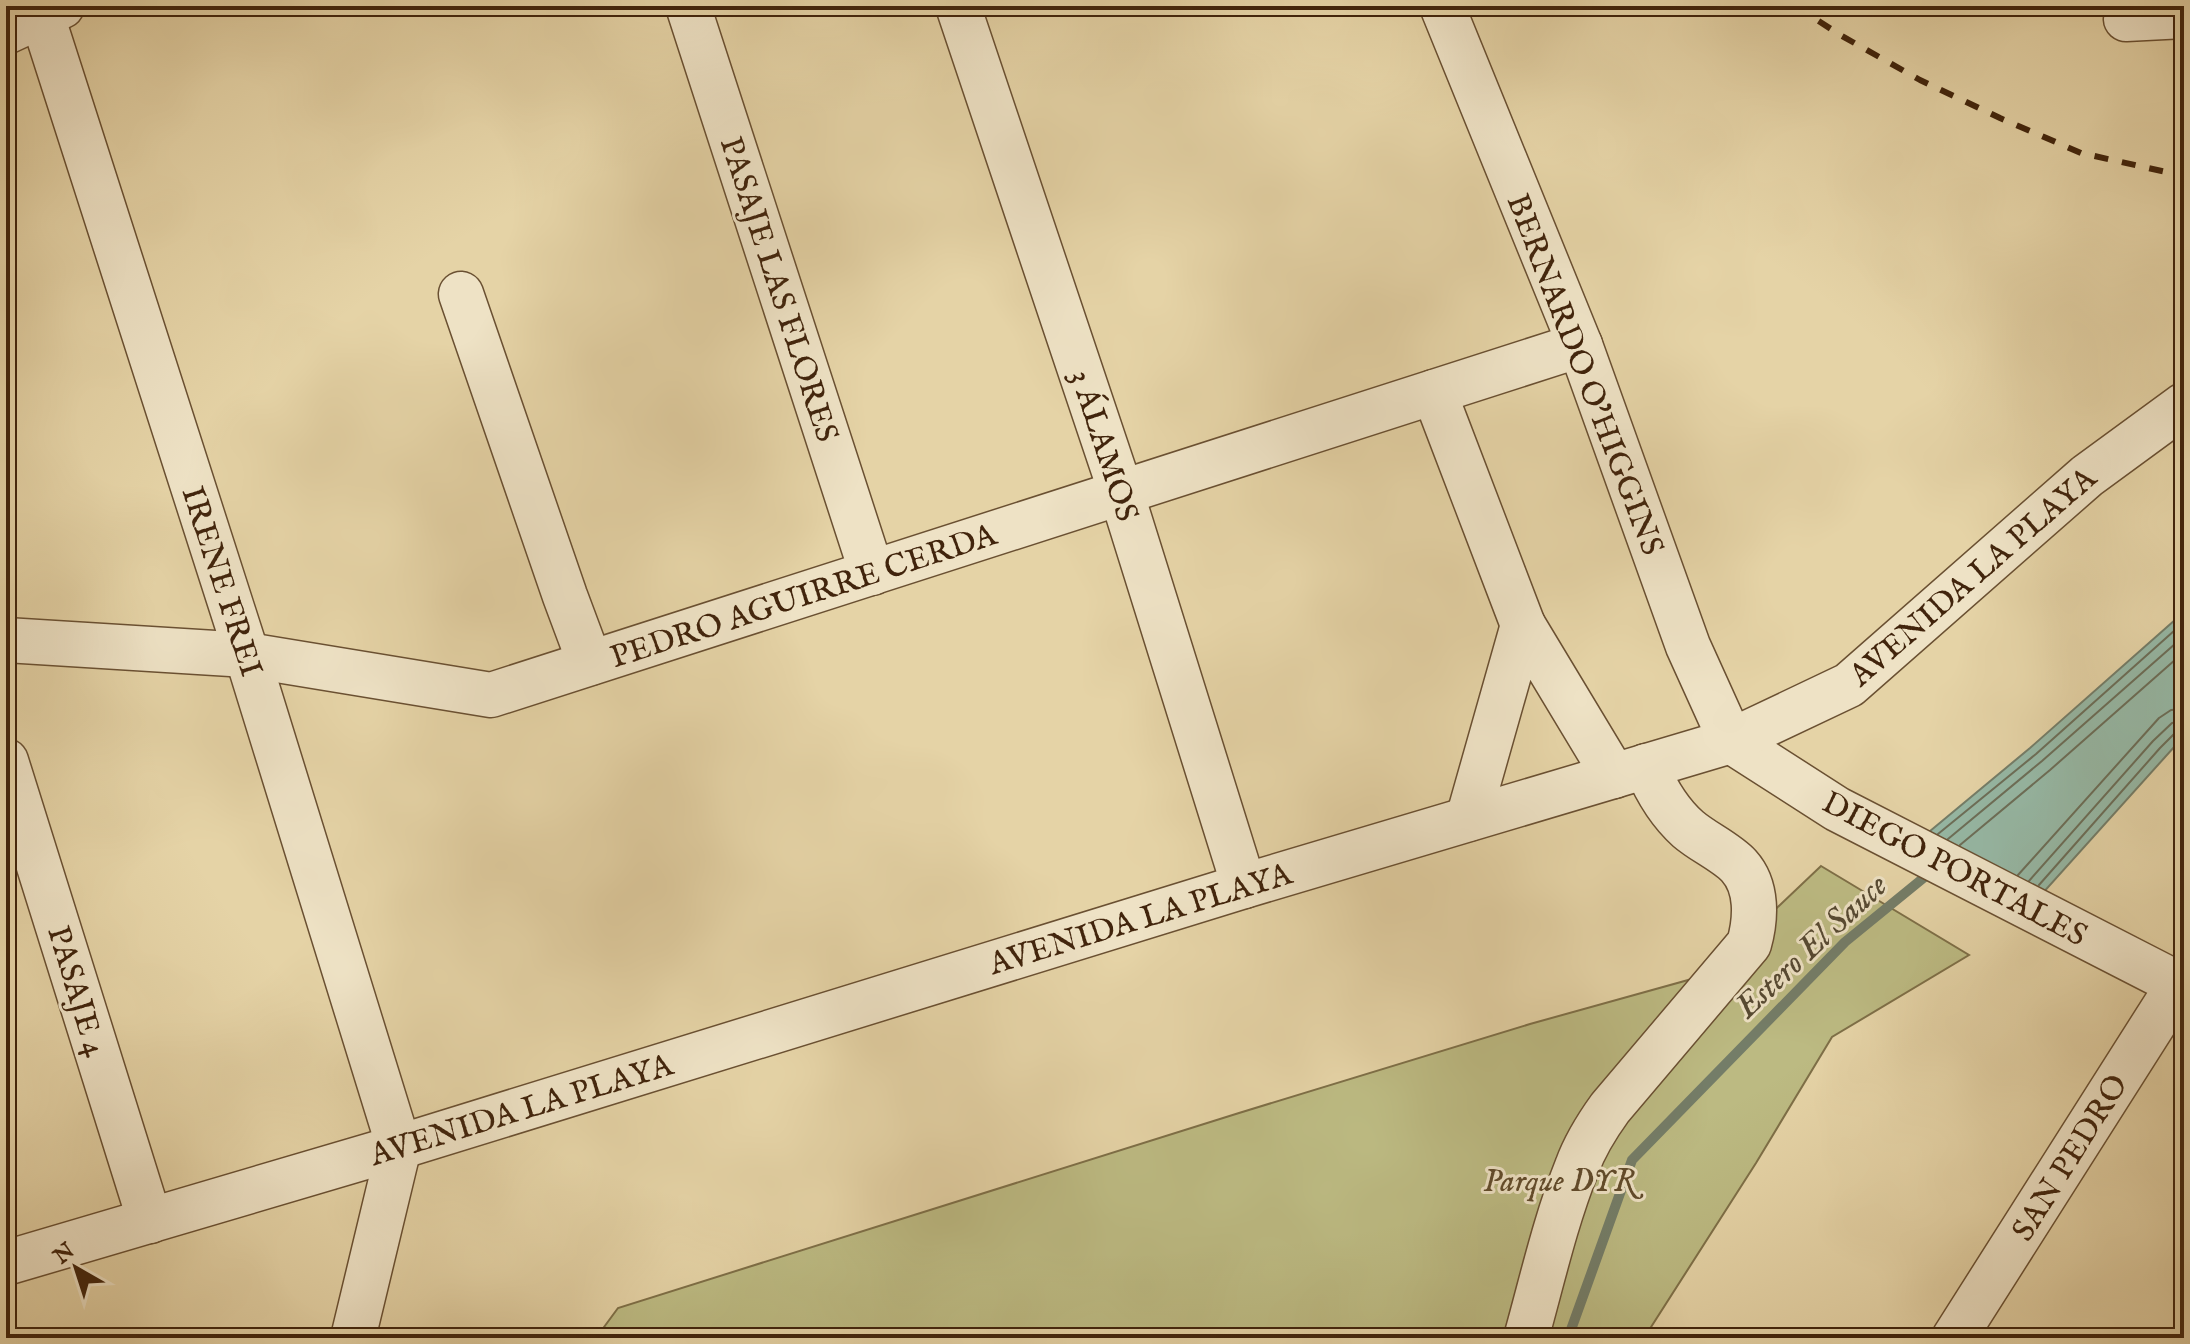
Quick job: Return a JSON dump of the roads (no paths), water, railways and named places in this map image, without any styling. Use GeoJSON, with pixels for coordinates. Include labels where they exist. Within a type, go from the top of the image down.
{"type":"FeatureCollection","features":[{"type":"Feature","properties":{"kind":"street","name":"PASAJE LAS FLORES"},"geometry":{"type":"LineString","coordinates":[[688,6],[872,573]]}},
{"type":"Feature","properties":{"kind":"street","name":"3 ÁLAMOS"},"geometry":{"type":"LineString","coordinates":[[958,6],[1121,492],[1244,886]]}},
{"type":"Feature","properties":{"kind":"street","name":"BERNARDO O'HIGGINS"},"geometry":{"type":"LineString","coordinates":[[1442,6],[1580,345],[1688,646],[1731,741]]}},
{"type":"Feature","properties":{"kind":"street"},"geometry":{"type":"LineString","coordinates":[[2126,19],[2184,16]]}},
{"type":"Feature","properties":{"kind":"street","name":"IRENE FREI"},"geometry":{"type":"LineString","coordinates":[[37,18],[247,655],[399,1147]]}},
{"type":"Feature","properties":{"kind":"street"},"geometry":{"type":"LineString","coordinates":[[461,294],[590,663]]}},
{"type":"Feature","properties":{"kind":"street","name":"PEDRO AGUIRRE CERDA"},"geometry":{"type":"LineString","coordinates":[[6,640],[247,655],[491,695],[1580,345]]}},
{"type":"Feature","properties":{"kind":"street"},"geometry":{"type":"LineString","coordinates":[[1434,392],[1523,625],[1630,771],[1654,784],[1675,815],[1689,829],[1739,866],[1754,900],[1749,944],[1610,1108],[1592,1134],[1566,1198],[1526,1338]]}},
{"type":"Feature","properties":{"kind":"street","name":"AVENIDA LA PLAYA"},"geometry":{"type":"LineString","coordinates":[[6,1263],[399,1147],[1244,886],[1731,741],[1849,685],[2087,476],[2184,405]]}},
{"type":"Feature","properties":{"kind":"street"},"geometry":{"type":"LineString","coordinates":[[1468,819],[1523,625]]}},
{"type":"Feature","properties":{"kind":"street","name":"DIEGO PORTALES"},"geometry":{"type":"LineString","coordinates":[[1731,741],[1837,809],[2125,957],[2182,982]]}},
{"type":"Feature","properties":{"kind":"street","name":"PASAJE 4"},"geometry":{"type":"LineString","coordinates":[[6,761],[150,1221]]}},
{"type":"Feature","properties":{"kind":"street","name":"SAN PEDRO"},"geometry":{"type":"LineString","coordinates":[[1954,1338],[2182,982]]}},
{"type":"Feature","properties":{"kind":"street"},"geometry":{"type":"LineString","coordinates":[[353,1338],[399,1147]]}},
{"type":"Feature","properties":{"kind":"water"},"geometry":{"type":"Polygon","coordinates":[[[2184,612],[2184,736],[2022,916],[1900,856],[2030,748],[2184,612]]]}},
{"type":"Feature","properties":{"kind":"waterway","name":"Estero El Sauce"},"geometry":{"type":"LineString","coordinates":[[1568,1338],[1632,1160],[1845,942],[1932,871]]}},
{"type":"Feature","properties":{"kind":"railway"},"geometry":{"type":"LineString","coordinates":[[1795,6],[1920,80],[2000,118],[2081,153],[2184,176]]}},
{"type":"Feature","properties":{"kind":"park label","name":"Parque DYR"},"geometry":{"type":"Point","coordinates":[1559,1180]}}]}
